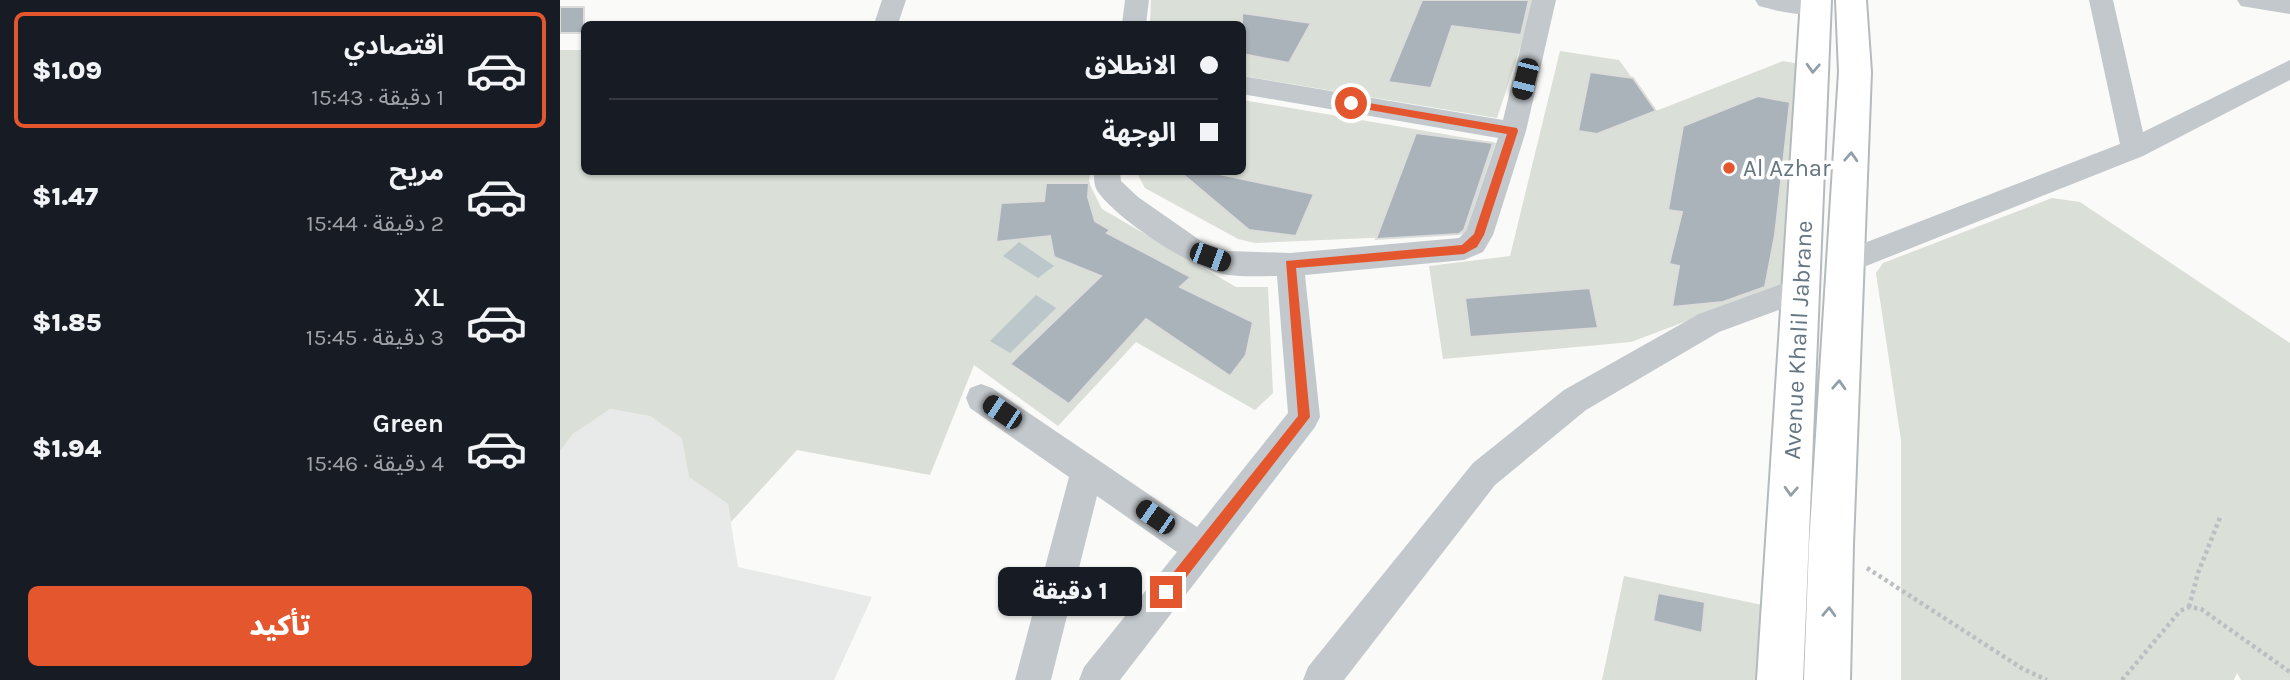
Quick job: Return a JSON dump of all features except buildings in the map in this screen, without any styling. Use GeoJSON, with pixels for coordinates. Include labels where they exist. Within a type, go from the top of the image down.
{"type":"FeatureCollection","features":[{"type":"Feature","properties":{"kind":"main road","name":"Avenue Khalil Jabrane"},"geometry":{"type":"LineString","coordinates":[[1827,680],[1831,545],[1856,72],[1828,2]]}},
{"type":"Feature","properties":{"kind":"main road","name":"Avenue Khalil Jabrane"},"geometry":{"type":"LineString","coordinates":[[1780,680],[1801,289],[1828,2]]}},
{"type":"Feature","properties":{"kind":"street"},"geometry":{"type":"LineString","coordinates":[[887,21],[894,0]]}},
{"type":"Feature","properties":{"kind":"street"},"geometry":{"type":"LineString","coordinates":[[1134,21],[1137,0]]}},
{"type":"Feature","properties":{"kind":"street"},"geometry":{"type":"LineString","coordinates":[[1107,175],[1108,185],[1114,193],[1194,251],[1227,263],[1290,264],[1455,250],[1473,244],[1479,235],[1513,131],[1544,0]]}},
{"type":"Feature","properties":{"kind":"street"},"geometry":{"type":"LineString","coordinates":[[1767,0],[1828,2]]}},
{"type":"Feature","properties":{"kind":"street"},"geometry":{"type":"LineString","coordinates":[[2101,0],[2134,149]]}},
{"type":"Feature","properties":{"kind":"street"},"geometry":{"type":"LineString","coordinates":[[2249,0],[2290,6]]}},
{"type":"Feature","properties":{"kind":"street"},"geometry":{"type":"LineString","coordinates":[[1846,262],[2134,149],[2290,69]]}},
{"type":"Feature","properties":{"kind":"street"},"geometry":{"type":"LineString","coordinates":[[1246,86],[1513,131]]}},
{"type":"Feature","properties":{"kind":"street"},"geometry":{"type":"LineString","coordinates":[[1097,680],[1304,417],[1290,264]]}},
{"type":"Feature","properties":{"kind":"street"},"geometry":{"type":"LineString","coordinates":[[1321,680],[1484,474],[1575,400],[1709,323],[1801,289]]}},
{"type":"Feature","properties":{"kind":"street"},"geometry":{"type":"LineString","coordinates":[[981,398],[1200,548]]}},
{"type":"Feature","properties":{"kind":"street"},"geometry":{"type":"LineString","coordinates":[[1033,680],[1087,471]]}},
{"type":"Feature","properties":{"kind":"path"},"geometry":{"type":"LineString","coordinates":[[2189,607],[2198,573],[2221,515]]}},
{"type":"Feature","properties":{"kind":"path"},"geometry":{"type":"LineString","coordinates":[[1831,545],[2023,669],[2047,680]]}},
{"type":"Feature","properties":{"kind":"path"},"geometry":{"type":"LineString","coordinates":[[2122,680],[2180,611],[2189,607],[2201,609],[2290,672]]}},
{"type":"Feature","properties":{"kind":"shaded area"},"geometry":{"type":"Polygon","coordinates":[[[1151,0],[1536,0],[1497,118],[1246,76],[1246,21],[1150,21],[1151,0]]]}},
{"type":"Feature","properties":{"kind":"shaded area"},"geometry":{"type":"Polygon","coordinates":[[[560,50],[581,50],[581,175],[1090,175],[1089,183],[1102,209],[1236,287],[1268,287],[1273,393],[1255,410],[1136,342],[1058,426],[974,365],[930,475],[797,450],[731,522],[728,504],[689,477],[682,438],[650,416],[610,409],[573,434],[560,451],[560,50]]]}},
{"type":"Feature","properties":{"kind":"shaded area"},"geometry":{"type":"Polygon","coordinates":[[[1560,51],[1619,60],[1656,111],[1783,61],[1805,65],[1793,281],[1631,342],[1443,359],[1429,266],[1510,256],[1560,51]]]}},
{"type":"Feature","properties":{"kind":"shaded area"},"geometry":{"type":"Polygon","coordinates":[[[1246,101],[1496,143],[1465,234],[1255,243],[1238,239],[1145,188],[1139,177],[1246,175],[1246,101]]]}},
{"type":"Feature","properties":{"kind":"shaded area"},"geometry":{"type":"Polygon","coordinates":[[[2052,198],[2080,202],[2290,343],[2290,680],[2241,680],[2237,673],[2234,680],[1901,680],[1901,440],[1876,273],[1883,263],[2052,198]]]}},
{"type":"Feature","properties":{"kind":"shaded area"},"geometry":{"type":"Polygon","coordinates":[[[1019,242],[1054,266],[1038,278],[1003,256],[1019,242]]]}},
{"type":"Feature","properties":{"kind":"shaded area"},"geometry":{"type":"Polygon","coordinates":[[[1036,295],[1056,308],[1010,353],[990,341],[1036,295]]]}},
{"type":"Feature","properties":{"kind":"shaded area"},"geometry":{"type":"Polygon","coordinates":[[[610,409],[650,416],[683,438],[689,477],[728,504],[738,567],[872,597],[834,680],[560,680],[560,451],[573,434],[610,409]]]}},
{"type":"Feature","properties":{"kind":"shaded area"},"geometry":{"type":"Polygon","coordinates":[[[1624,576],[1767,606],[1761,680],[1602,680],[1624,576]]]}},
{"type":"Feature","properties":{"kind":"place","name":"Al Azhar"},"geometry":{"type":"Point","coordinates":[1729,168]}},
{"type":"Feature","properties":{"kind":"route"},"geometry":{"type":"LineString","coordinates":[[1166,592],[1304,417],[1290,264],[1464,249],[1473,244],[1479,235],[1513,131],[1351,103]]}}]}
